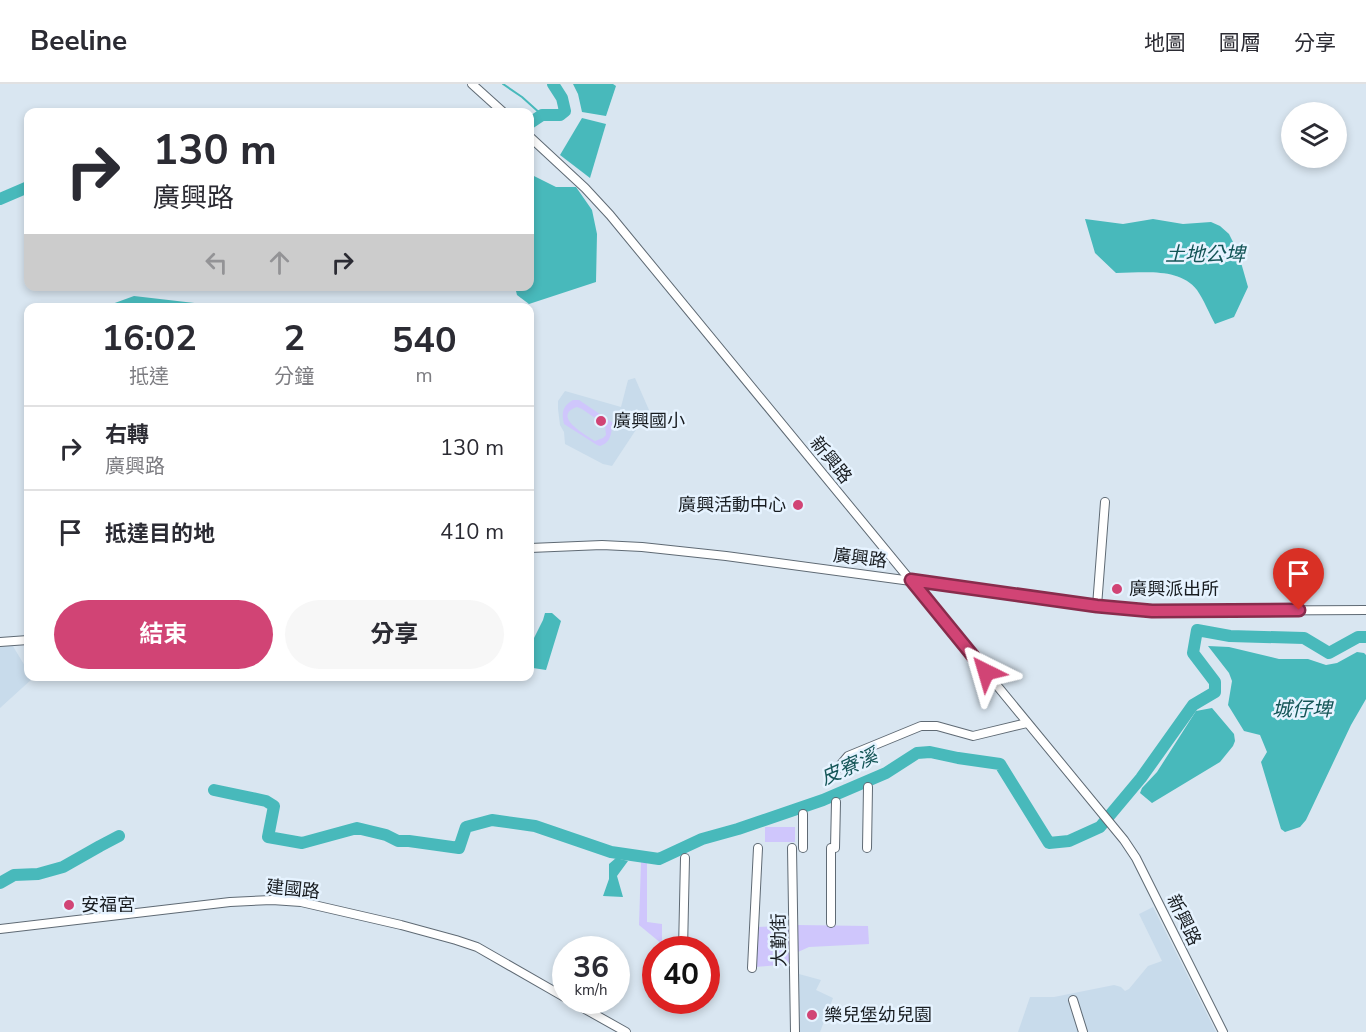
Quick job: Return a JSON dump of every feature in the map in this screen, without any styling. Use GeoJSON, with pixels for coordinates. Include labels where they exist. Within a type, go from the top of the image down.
{"type":"FeatureCollection","features":[{"type":"Feature","properties":{"kind":"street"},"geometry":{"type":"LineString","coordinates":[[472,84],[499,108]]}},
{"type":"Feature","properties":{"kind":"street","name":"新興路"},"geometry":{"type":"LineString","coordinates":[[534,141],[585,188],[610,215],[1125,840],[1222,1032]]}},
{"type":"Feature","properties":{"kind":"street"},"geometry":{"type":"LineString","coordinates":[[1097,606],[1105,502]]}},
{"type":"Feature","properties":{"kind":"street","name":"廣興路"},"geometry":{"type":"LineString","coordinates":[[534,548],[602,545],[642,547],[726,556],[1097,606],[1152,611],[1366,610]]}},
{"type":"Feature","properties":{"kind":"street"},"geometry":{"type":"LineString","coordinates":[[0,642],[24,640]]}},
{"type":"Feature","properties":{"kind":"street"},"geometry":{"type":"LineString","coordinates":[[837,769],[848,756],[921,726],[937,726],[973,736],[1027,723]]}},
{"type":"Feature","properties":{"kind":"street"},"geometry":{"type":"LineString","coordinates":[[867,848],[868,787]]}},
{"type":"Feature","properties":{"kind":"street"},"geometry":{"type":"LineString","coordinates":[[831,923],[836,802]]}},
{"type":"Feature","properties":{"kind":"street"},"geometry":{"type":"LineString","coordinates":[[803,814],[803,848]]}},
{"type":"Feature","properties":{"kind":"street"},"geometry":{"type":"LineString","coordinates":[[752,968],[758,848]]}},
{"type":"Feature","properties":{"kind":"street","name":"大勤街"},"geometry":{"type":"LineString","coordinates":[[792,848],[795,1032]]}},
{"type":"Feature","properties":{"kind":"street"},"geometry":{"type":"LineString","coordinates":[[683,936],[685,858]]}},
{"type":"Feature","properties":{"kind":"street","name":"建國路"},"geometry":{"type":"LineString","coordinates":[[0,929],[224,903],[263,900],[301,902],[401,925],[477,947],[552,990]]}},
{"type":"Feature","properties":{"kind":"street"},"geometry":{"type":"LineString","coordinates":[[1073,1000],[1083,1032]]}},
{"type":"Feature","properties":{"kind":"street","name":"建國路"},"geometry":{"type":"LineString","coordinates":[[594,1014],[626,1032]]}},
{"type":"Feature","properties":{"kind":"shaded area","name":"廣興國小"},"geometry":{"type":"Polygon","coordinates":[[[635,378],[649,410],[612,466],[603,464],[565,444],[564,432],[560,425],[558,401],[565,391],[621,407],[628,380],[635,378]]]}},
{"type":"Feature","properties":{"kind":"shaded area"},"geometry":{"type":"Polygon","coordinates":[[[579,400],[616,425],[612,427],[606,443],[597,445],[564,424],[564,410],[570,402],[579,400]],[[577,407],[570,411],[569,420],[578,430],[595,441],[603,438],[606,435],[605,425],[577,407]]]}},
{"type":"Feature","properties":{"kind":"shaded area"},"geometry":{"type":"Polygon","coordinates":[[[11,643],[24,664],[24,681],[30,681],[0,708],[0,645],[11,643]]]}},
{"type":"Feature","properties":{"kind":"shaded area"},"geometry":{"type":"Polygon","coordinates":[[[765,827],[795,827],[795,842],[765,842],[765,827]]]}},
{"type":"Feature","properties":{"kind":"shaded area"},"geometry":{"type":"Polygon","coordinates":[[[641,862],[647,863],[647,922],[662,924],[662,936],[652,936],[639,925],[641,862]]]}},
{"type":"Feature","properties":{"kind":"shaded area"},"geometry":{"type":"Polygon","coordinates":[[[1153,907],[1216,1032],[1018,1032],[1030,997],[1054,997],[1114,985],[1125,991],[1148,966],[1162,961],[1139,914],[1153,907]]]}},
{"type":"Feature","properties":{"kind":"shaded area"},"geometry":{"type":"Polygon","coordinates":[[[798,925],[868,926],[869,944],[809,947],[798,952],[798,925]]]}},
{"type":"Feature","properties":{"kind":"shaded area"},"geometry":{"type":"Polygon","coordinates":[[[789,926],[789,964],[755,967],[756,927],[789,926]]]}},
{"type":"Feature","properties":{"kind":"shaded area","name":"樂兒堡幼兒園"},"geometry":{"type":"Polygon","coordinates":[[[799,974],[821,980],[816,990],[833,998],[820,1032],[798,1032],[799,974]]]}},
{"type":"Feature","properties":{"kind":"water"},"geometry":{"type":"Polygon","coordinates":[[[573,84],[613,84],[616,86],[606,116],[582,112],[573,84]]]}},
{"type":"Feature","properties":{"kind":"water"},"geometry":{"type":"Polygon","coordinates":[[[582,118],[606,124],[590,178],[560,155],[582,118]]]}},
{"type":"Feature","properties":{"kind":"water"},"geometry":{"type":"Polygon","coordinates":[[[534,176],[556,187],[576,187],[592,210],[597,234],[596,282],[532,303],[528,303],[517,295],[516,291],[534,291],[534,176]]]}},
{"type":"Feature","properties":{"kind":"water","name":"土地公埤"},"geometry":{"type":"Polygon","coordinates":[[[1085,219],[1123,224],[1153,219],[1183,224],[1211,222],[1220,226],[1229,234],[1238,252],[1248,287],[1234,317],[1215,324],[1197,290],[1181,278],[1149,272],[1116,273],[1095,253],[1085,219]]]}},
{"type":"Feature","properties":{"kind":"water"},"geometry":{"type":"Polygon","coordinates":[[[134,296],[194,303],[115,303],[134,296]]]}},
{"type":"Feature","properties":{"kind":"water"},"geometry":{"type":"Polygon","coordinates":[[[545,613],[552,613],[561,621],[546,670],[534,668],[534,638],[545,613]]]}},
{"type":"Feature","properties":{"kind":"water","name":"城仔埤"},"geometry":{"type":"Polygon","coordinates":[[[1208,646],[1229,647],[1279,659],[1308,659],[1326,665],[1337,663],[1357,652],[1366,655],[1366,699],[1351,725],[1306,820],[1300,827],[1285,832],[1281,829],[1261,762],[1267,752],[1260,735],[1244,731],[1228,705],[1232,681],[1229,673],[1208,646]]]}},
{"type":"Feature","properties":{"kind":"water","name":"城仔埤"},"geometry":{"type":"Polygon","coordinates":[[[1212,708],[1234,734],[1233,746],[1220,762],[1152,803],[1140,793],[1142,788],[1157,772],[1196,711],[1212,708]]]}},
{"type":"Feature","properties":{"kind":"water"},"geometry":{"type":"Polygon","coordinates":[[[616,858],[628,861],[617,876],[623,897],[603,896],[609,879],[609,864],[616,858]]]}},
{"type":"Feature","properties":{"kind":"waterway"},"geometry":{"type":"LineString","coordinates":[[503,84],[542,115]]}},
{"type":"Feature","properties":{"kind":"waterway"},"geometry":{"type":"LineString","coordinates":[[534,120],[542,115],[560,115],[565,111],[562,98],[553,84]]}},
{"type":"Feature","properties":{"kind":"waterway"},"geometry":{"type":"LineString","coordinates":[[0,199],[24,189]]}},
{"type":"Feature","properties":{"kind":"waterway","name":"皮寮溪"},"geometry":{"type":"LineString","coordinates":[[214,790],[266,801],[274,806],[268,837],[302,843],[357,828],[386,835],[398,841],[459,848],[466,827],[492,820],[535,826],[611,852],[659,859],[702,839],[823,800],[886,773],[917,753],[930,752],[1000,764],[1049,843],[1069,841],[1100,827],[1141,778],[1193,705],[1215,692],[1215,682],[1193,653],[1197,630],[1230,636],[1304,638],[1329,653],[1358,637],[1366,637]]}},
{"type":"Feature","properties":{"kind":"waterway","name":"皮寮溪"},"geometry":{"type":"LineString","coordinates":[[0,883],[14,875],[38,874],[63,867],[119,836]]}},
{"type":"Feature","properties":{"kind":"place","name":"廣興國小"},"geometry":{"type":"Point","coordinates":[601,421]}},
{"type":"Feature","properties":{"kind":"place","name":"廣興活動中心"},"geometry":{"type":"Point","coordinates":[798,505]}},
{"type":"Feature","properties":{"kind":"place","name":"廣興派出所"},"geometry":{"type":"Point","coordinates":[1117,589]}},
{"type":"Feature","properties":{"kind":"place","name":"安福宮"},"geometry":{"type":"Point","coordinates":[69,905]}},
{"type":"Feature","properties":{"kind":"place","name":"樂兒堡幼兒園"},"geometry":{"type":"Point","coordinates":[812,1015]}},
{"type":"Feature","properties":{"kind":"route"},"geometry":{"type":"LineString","coordinates":[[986,672],[911,580],[1097,606],[1152,611],[1299,610]]}}]}
